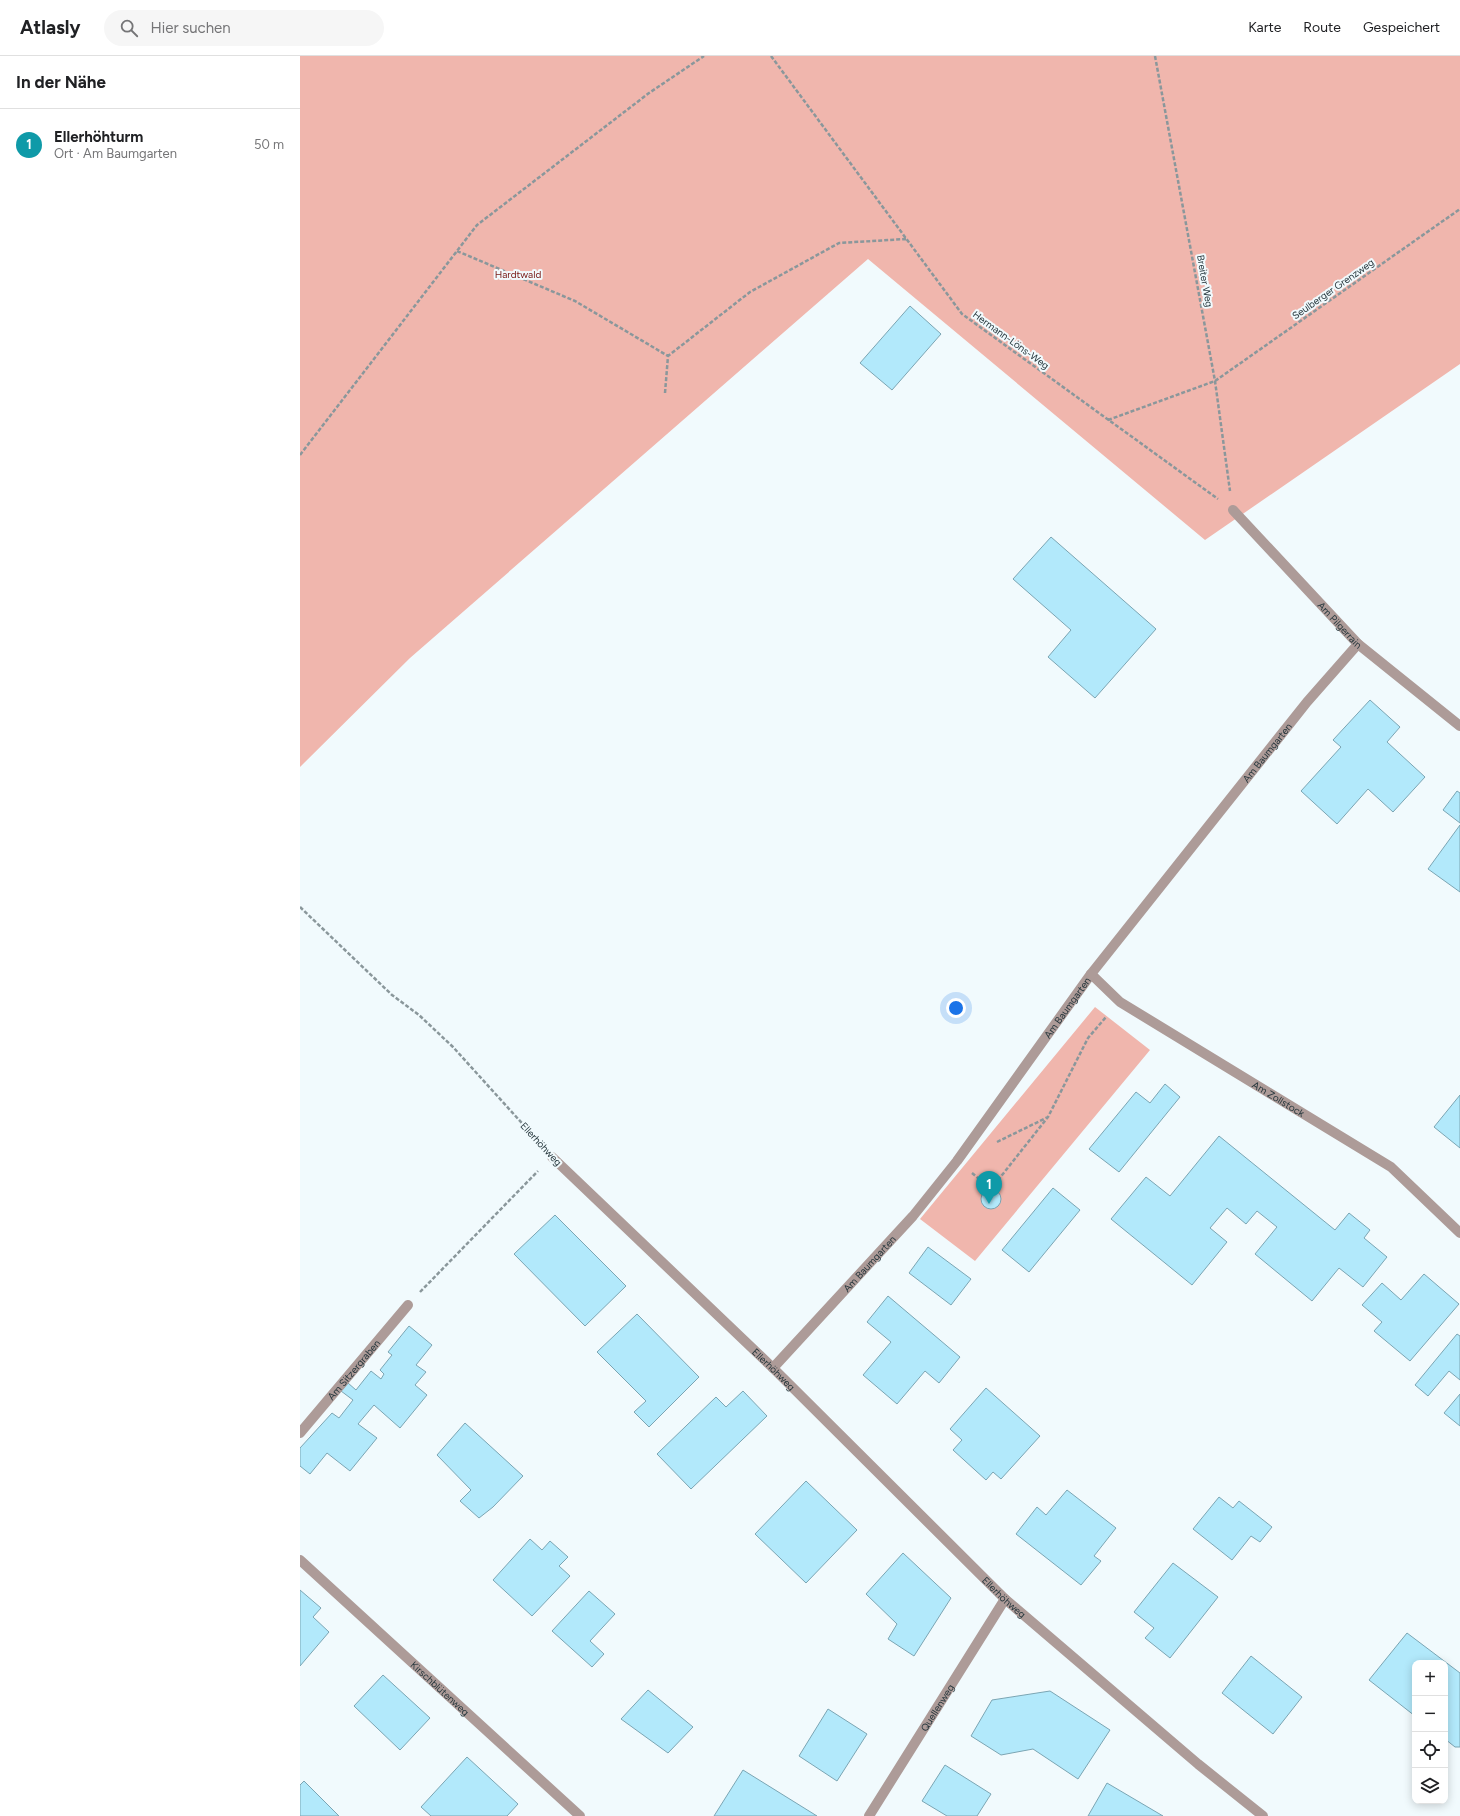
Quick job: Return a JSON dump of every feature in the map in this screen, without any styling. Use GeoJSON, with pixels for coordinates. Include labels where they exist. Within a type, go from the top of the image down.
{"type":"FeatureCollection","features":[{"type":"Feature","properties":{"kind":"street","name":"Am Pilgerrain"},"geometry":{"type":"LineString","coordinates":[[1233,510],[1358,644],[1460,726]]}},
{"type":"Feature","properties":{"kind":"street","name":"Am Baumgarten"},"geometry":{"type":"LineString","coordinates":[[773,1368],[913,1216],[957,1161],[1091,974],[1307,702],[1358,644]]}},
{"type":"Feature","properties":{"kind":"street","name":"Am Zollstock"},"geometry":{"type":"LineString","coordinates":[[1091,974],[1120,1002],[1391,1167],[1460,1233]]}},
{"type":"Feature","properties":{"kind":"street","name":"Ellerhöhweg"},"geometry":{"type":"LineString","coordinates":[[552,1157],[773,1368],[1005,1599],[1198,1764],[1263,1816]]}},
{"type":"Feature","properties":{"kind":"street","name":"Am Sitzergraben"},"geometry":{"type":"LineString","coordinates":[[300,1434],[408,1305]]}},
{"type":"Feature","properties":{"kind":"street","name":"Kirschblütenweg"},"geometry":{"type":"LineString","coordinates":[[300,1560],[580,1816]]}},
{"type":"Feature","properties":{"kind":"street","name":"Quellenweg"},"geometry":{"type":"LineString","coordinates":[[870,1816],[1005,1599]]}},
{"type":"Feature","properties":{"kind":"path"},"geometry":{"type":"LineString","coordinates":[[300,455],[477,225],[648,93],[704,56]]}},
{"type":"Feature","properties":{"kind":"path","name":"Hermann-Löns-Weg"},"geometry":{"type":"LineString","coordinates":[[771,56],[962,314],[1233,510]]}},
{"type":"Feature","properties":{"kind":"path","name":"Breiter Weg"},"geometry":{"type":"LineString","coordinates":[[1155,56],[1216,382],[1233,510]]}},
{"type":"Feature","properties":{"kind":"path","name":"Seulberger Grenzweg"},"geometry":{"type":"LineString","coordinates":[[1107,420],[1216,382],[1460,209]]}},
{"type":"Feature","properties":{"kind":"path"},"geometry":{"type":"LineString","coordinates":[[665,393],[668,356],[750,292],[839,243],[907,239]]}},
{"type":"Feature","properties":{"kind":"path"},"geometry":{"type":"LineString","coordinates":[[457,251],[575,301],[668,356]]}},
{"type":"Feature","properties":{"kind":"path","name":"Ellerhöhweg"},"geometry":{"type":"LineString","coordinates":[[300,908],[392,995],[419,1015],[453,1047],[552,1157]]}},
{"type":"Feature","properties":{"kind":"path"},"geometry":{"type":"LineString","coordinates":[[957,1161],[991,1189],[1048,1117],[1088,1038],[1120,1002]]}},
{"type":"Feature","properties":{"kind":"path"},"geometry":{"type":"LineString","coordinates":[[992,1144],[1048,1117]]}},
{"type":"Feature","properties":{"kind":"path"},"geometry":{"type":"LineString","coordinates":[[408,1305],[552,1157]]}},
{"type":"Feature","properties":{"kind":"green space","name":"Hardtwald"},"geometry":{"type":"Polygon","coordinates":[[[300,56],[1460,56],[1460,364],[1205,540],[868,259],[410,658],[300,767],[300,56]]]}},
{"type":"Feature","properties":{"kind":"green space"},"geometry":{"type":"Polygon","coordinates":[[[1095,1007],[1150,1050],[975,1261],[920,1219],[1095,1007]]]}},
{"type":"Feature","properties":{"kind":"building"},"geometry":{"type":"Polygon","coordinates":[[[910,306],[941,334],[892,390],[860,363],[910,306]]]}},
{"type":"Feature","properties":{"kind":"building"},"geometry":{"type":"Polygon","coordinates":[[[1051,537],[1156,629],[1095,698],[1048,657],[1071,630],[1013,579],[1051,537]]]}},
{"type":"Feature","properties":{"kind":"building"},"geometry":{"type":"Polygon","coordinates":[[[1370,700],[1400,727],[1387,742],[1425,777],[1393,812],[1368,789],[1337,824],[1301,791],[1341,747],[1333,740],[1370,700]]]}},
{"type":"Feature","properties":{"kind":"building"},"geometry":{"type":"Polygon","coordinates":[[[1457,791],[1460,793],[1460,823],[1443,810],[1457,791]]]}},
{"type":"Feature","properties":{"kind":"building"},"geometry":{"type":"Polygon","coordinates":[[[1460,825],[1460,892],[1428,869],[1460,825]]]}},
{"type":"Feature","properties":{"kind":"building"},"geometry":{"type":"Polygon","coordinates":[[[1165,1084],[1180,1097],[1119,1172],[1089,1149],[1136,1092],[1150,1103],[1165,1084]]]}},
{"type":"Feature","properties":{"kind":"building"},"geometry":{"type":"Polygon","coordinates":[[[1460,1095],[1460,1148],[1434,1127],[1460,1095]]]}},
{"type":"Feature","properties":{"kind":"building"},"geometry":{"type":"Polygon","coordinates":[[[1219,1136],[1335,1230],[1349,1213],[1370,1230],[1364,1238],[1387,1257],[1363,1287],[1339,1268],[1312,1301],[1255,1254],[1277,1227],[1257,1211],[1246,1224],[1227,1208],[1210,1228],[1227,1242],[1192,1285],[1111,1219],[1146,1177],[1170,1196],[1219,1136]]]}},
{"type":"Feature","properties":{"kind":"building"},"geometry":{"type":"Polygon","coordinates":[[[1053,1188],[1080,1210],[1029,1272],[1002,1250],[1053,1188]]]}},
{"type":"Feature","properties":{"kind":"building"},"geometry":{"type":"Polygon","coordinates":[[[991,1189],[998,1192],[1001,1199],[998,1206],[991,1209],[984,1206],[981,1199],[984,1192],[991,1189]]]}},
{"type":"Feature","properties":{"kind":"building"},"geometry":{"type":"Polygon","coordinates":[[[555,1215],[626,1286],[585,1326],[514,1254],[555,1215]]]}},
{"type":"Feature","properties":{"kind":"building"},"geometry":{"type":"Polygon","coordinates":[[[928,1247],[971,1279],[951,1305],[909,1273],[928,1247]]]}},
{"type":"Feature","properties":{"kind":"building"},"geometry":{"type":"Polygon","coordinates":[[[1424,1274],[1459,1304],[1410,1361],[1374,1331],[1382,1322],[1362,1305],[1382,1283],[1401,1300],[1424,1274]]]}},
{"type":"Feature","properties":{"kind":"building"},"geometry":{"type":"Polygon","coordinates":[[[888,1296],[960,1357],[939,1383],[925,1371],[897,1404],[863,1375],[891,1342],[867,1322],[888,1296]]]}},
{"type":"Feature","properties":{"kind":"building"},"geometry":{"type":"Polygon","coordinates":[[[637,1314],[699,1377],[649,1427],[634,1412],[646,1401],[597,1352],[637,1314]]]}},
{"type":"Feature","properties":{"kind":"building"},"geometry":{"type":"Polygon","coordinates":[[[409,1326],[432,1345],[416,1365],[426,1372],[415,1385],[427,1395],[400,1428],[374,1405],[358,1424],[377,1438],[350,1471],[327,1453],[310,1474],[300,1466],[300,1448],[332,1413],[339,1418],[353,1400],[341,1391],[348,1383],[356,1390],[371,1371],[381,1379],[384,1374],[380,1370],[392,1355],[388,1352],[409,1326]]]}},
{"type":"Feature","properties":{"kind":"building"},"geometry":{"type":"Polygon","coordinates":[[[1457,1334],[1460,1336],[1460,1380],[1449,1371],[1428,1396],[1415,1385],[1457,1334]]]}},
{"type":"Feature","properties":{"kind":"building"},"geometry":{"type":"Polygon","coordinates":[[[986,1388],[1040,1436],[1001,1479],[993,1472],[986,1480],[953,1450],[962,1440],[950,1429],[986,1388]]]}},
{"type":"Feature","properties":{"kind":"building"},"geometry":{"type":"Polygon","coordinates":[[[743,1391],[767,1416],[691,1489],[657,1454],[716,1397],[726,1407],[743,1391]]]}},
{"type":"Feature","properties":{"kind":"building"},"geometry":{"type":"Polygon","coordinates":[[[1460,1394],[1460,1426],[1444,1413],[1460,1394]]]}},
{"type":"Feature","properties":{"kind":"building"},"geometry":{"type":"Polygon","coordinates":[[[465,1423],[523,1476],[493,1507],[479,1518],[460,1501],[471,1490],[437,1455],[465,1423]]]}},
{"type":"Feature","properties":{"kind":"building"},"geometry":{"type":"Polygon","coordinates":[[[806,1481],[857,1530],[806,1583],[755,1534],[806,1481]]]}},
{"type":"Feature","properties":{"kind":"building"},"geometry":{"type":"Polygon","coordinates":[[[1067,1490],[1116,1528],[1094,1556],[1101,1561],[1081,1585],[1016,1534],[1037,1507],[1046,1515],[1067,1490]]]}},
{"type":"Feature","properties":{"kind":"building"},"geometry":{"type":"Polygon","coordinates":[[[1219,1497],[1233,1508],[1239,1501],[1272,1527],[1260,1542],[1251,1536],[1232,1560],[1193,1529],[1219,1497]]]}},
{"type":"Feature","properties":{"kind":"building"},"geometry":{"type":"Polygon","coordinates":[[[530,1539],[542,1550],[550,1541],[568,1557],[559,1566],[570,1576],[532,1616],[493,1580],[530,1539]]]}},
{"type":"Feature","properties":{"kind":"building"},"geometry":{"type":"Polygon","coordinates":[[[903,1553],[951,1598],[914,1656],[888,1639],[897,1624],[866,1594],[903,1553]]]}},
{"type":"Feature","properties":{"kind":"building"},"geometry":{"type":"Polygon","coordinates":[[[1173,1563],[1218,1597],[1170,1658],[1145,1638],[1154,1628],[1134,1612],[1173,1563]]]}},
{"type":"Feature","properties":{"kind":"building"},"geometry":{"type":"Polygon","coordinates":[[[300,1590],[321,1608],[313,1617],[329,1632],[300,1666],[300,1590]]]}},
{"type":"Feature","properties":{"kind":"building"},"geometry":{"type":"Polygon","coordinates":[[[589,1591],[615,1614],[590,1641],[604,1654],[592,1667],[552,1631],[589,1591]]]}},
{"type":"Feature","properties":{"kind":"building"},"geometry":{"type":"Polygon","coordinates":[[[1407,1633],[1443,1660],[1412,1660],[1412,1714],[1369,1680],[1407,1633]]]}},
{"type":"Feature","properties":{"kind":"building"},"geometry":{"type":"Polygon","coordinates":[[[1251,1656],[1302,1697],[1273,1734],[1222,1693],[1251,1656]]]}},
{"type":"Feature","properties":{"kind":"building"},"geometry":{"type":"Polygon","coordinates":[[[1448,1664],[1460,1673],[1460,1747],[1455,1747],[1448,1741],[1448,1664]]]}},
{"type":"Feature","properties":{"kind":"building"},"geometry":{"type":"Polygon","coordinates":[[[383,1675],[430,1718],[400,1750],[354,1706],[383,1675]]]}},
{"type":"Feature","properties":{"kind":"building"},"geometry":{"type":"Polygon","coordinates":[[[648,1690],[693,1727],[668,1753],[621,1719],[648,1690]]]}},
{"type":"Feature","properties":{"kind":"building"},"geometry":{"type":"Polygon","coordinates":[[[1050,1691],[1110,1730],[1078,1779],[1033,1749],[1001,1755],[971,1736],[992,1700],[1050,1691]]]}},
{"type":"Feature","properties":{"kind":"building"},"geometry":{"type":"Polygon","coordinates":[[[828,1709],[867,1734],[837,1781],[799,1756],[828,1709]]]}},
{"type":"Feature","properties":{"kind":"building"},"geometry":{"type":"Polygon","coordinates":[[[467,1757],[518,1804],[507,1816],[431,1816],[421,1807],[467,1757]]]}},
{"type":"Feature","properties":{"kind":"building"},"geometry":{"type":"Polygon","coordinates":[[[945,1765],[991,1794],[977,1816],[947,1816],[922,1801],[945,1765]]]}},
{"type":"Feature","properties":{"kind":"building"},"geometry":{"type":"Polygon","coordinates":[[[743,1770],[817,1816],[714,1816],[743,1770]]]}},
{"type":"Feature","properties":{"kind":"building"},"geometry":{"type":"Polygon","coordinates":[[[304,1781],[339,1816],[300,1816],[300,1785],[304,1781]]]}},
{"type":"Feature","properties":{"kind":"building"},"geometry":{"type":"Polygon","coordinates":[[[1107,1783],[1163,1816],[1088,1816],[1107,1783]]]}},
{"type":"Feature","properties":{"kind":"place","name":"Ellerhöhturm"},"geometry":{"type":"Point","coordinates":[989,1204]}}]}
